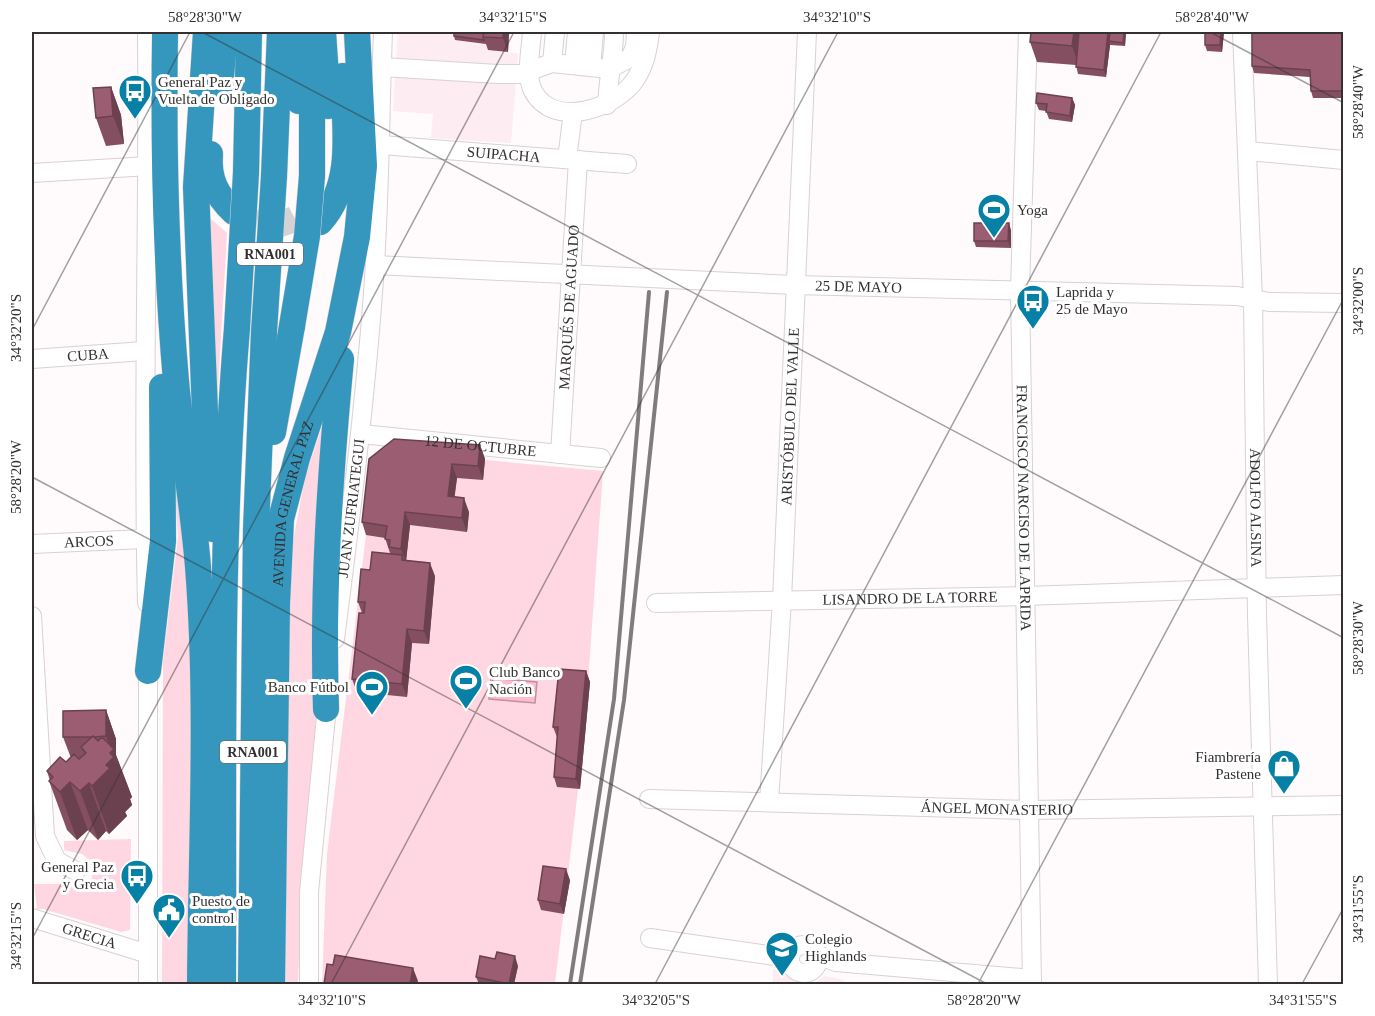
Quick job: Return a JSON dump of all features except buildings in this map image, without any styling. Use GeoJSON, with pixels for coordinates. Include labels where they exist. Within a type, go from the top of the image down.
{"type":"FeatureCollection","features":[{"type":"Feature","properties":{"kind":"highway"},"geometry":{"type":"LineString","coordinates":[[165,32],[163,137],[170,309],[181,429],[194,526],[202,638],[212,979]]}},
{"type":"Feature","properties":{"kind":"highway"},"geometry":{"type":"LineString","coordinates":[[182,32],[179,145],[189,351],[193,406],[208,487],[224,618]]}},
{"type":"Feature","properties":{"kind":"highway"},"geometry":{"type":"LineString","coordinates":[[206,32],[196,167],[208,487]]}},
{"type":"Feature","properties":{"kind":"highway"},"geometry":{"type":"LineString","coordinates":[[196,167],[208,203],[234,221],[215,189],[209,171],[225,32]]}},
{"type":"Feature","properties":{"kind":"highway","name":"RNA001"},"geometry":{"type":"LineString","coordinates":[[212,979],[230,419],[246,174],[249,32]]}},
{"type":"Feature","properties":{"kind":"highway","name":"AVENIDA GENERAL PAZ"},"geometry":{"type":"LineString","coordinates":[[262,979],[256,530],[264,332],[305,189],[280,32]]}},
{"type":"Feature","properties":{"kind":"highway"},"geometry":{"type":"LineString","coordinates":[[301,32],[305,189]]}},
{"type":"Feature","properties":{"kind":"highway"},"geometry":{"type":"LineString","coordinates":[[256,530],[292,330],[291,267],[305,189],[312,32]]}},
{"type":"Feature","properties":{"kind":"highway"},"geometry":{"type":"LineString","coordinates":[[305,189],[325,184],[330,163],[324,32]]}},
{"type":"Feature","properties":{"kind":"highway"},"geometry":{"type":"LineString","coordinates":[[305,189],[337,198],[344,172],[342,32]]}},
{"type":"Feature","properties":{"kind":"highway","name":"AVENIDA GENERAL PAZ"},"geometry":{"type":"LineString","coordinates":[[262,979],[281,519],[290,480],[328,368],[347,297],[362,196],[364,166],[357,32]]}},
{"type":"Feature","properties":{"kind":"highway"},"geometry":{"type":"LineString","coordinates":[[326,709],[323,624],[327,520],[347,297]]}},
{"type":"Feature","properties":{"kind":"highway"},"geometry":{"type":"LineString","coordinates":[[148,671],[163,542],[163,376],[170,309]]}},
{"type":"Feature","properties":{"kind":"street"},"geometry":{"type":"LineString","coordinates":[[147,32],[149,166],[144,351],[148,671],[148,984]]}},
{"type":"Feature","properties":{"kind":"street","name":"JUAN ZUFRIATEGUI"},"geometry":{"type":"LineString","coordinates":[[309,984],[309,892],[326,709],[361,434],[375,265],[381,145],[383,32]]}},
{"type":"Feature","properties":{"kind":"street"},"geometry":{"type":"LineString","coordinates":[[532,32],[529,70],[532,90]]}},
{"type":"Feature","properties":{"kind":"street"},"geometry":{"type":"LineString","coordinates":[[552,63],[555,32]]}},
{"type":"Feature","properties":{"kind":"street"},"geometry":{"type":"LineString","coordinates":[[577,32],[607,105]]}},
{"type":"Feature","properties":{"kind":"street"},"geometry":{"type":"LineString","coordinates":[[592,67],[594,32]]}},
{"type":"Feature","properties":{"kind":"street"},"geometry":{"type":"LineString","coordinates":[[592,67],[614,58],[614,32]]}},
{"type":"Feature","properties":{"kind":"street"},"geometry":{"type":"LineString","coordinates":[[382,67],[498,74],[521,74],[552,63],[592,67],[630,58],[635,47],[636,32]]}},
{"type":"Feature","properties":{"kind":"street"},"geometry":{"type":"LineString","coordinates":[[498,74],[532,90],[548,105],[573,112],[607,105],[622,95],[635,81],[645,60],[650,32]]}},
{"type":"Feature","properties":{"kind":"street","name":"ARISTÓBULO DEL VALLE"},"geometry":{"type":"LineString","coordinates":[[769,802],[782,600],[794,285],[807,32]]}},
{"type":"Feature","properties":{"kind":"street","name":"FRANCISCO NARCISO DE LAPRIDA"},"geometry":{"type":"LineString","coordinates":[[1028,32],[1020,290],[1032,982]]}},
{"type":"Feature","properties":{"kind":"street","name":"ADOLFO ALSINA"},"geometry":{"type":"LineString","coordinates":[[1242,32],[1253,299],[1256,587],[1268,984]]}},
{"type":"Feature","properties":{"kind":"street","name":"MARQUÉS DE AGUADO"},"geometry":{"type":"LineString","coordinates":[[560,454],[571,275],[573,112]]}},
{"type":"Feature","properties":{"kind":"street","name":"SUIPACHA"},"geometry":{"type":"LineString","coordinates":[[381,145],[627,164]]}},
{"type":"Feature","properties":{"kind":"street"},"geometry":{"type":"LineString","coordinates":[[1248,151],[1344,160]]}},
{"type":"Feature","properties":{"kind":"street"},"geometry":{"type":"LineString","coordinates":[[32,172],[149,166]]}},
{"type":"Feature","properties":{"kind":"street","name":"25 DE MAYO"},"geometry":{"type":"LineString","coordinates":[[375,265],[794,285],[1237,296],[1269,302],[1344,303]]}},
{"type":"Feature","properties":{"kind":"street","name":"CUBA"},"geometry":{"type":"LineString","coordinates":[[32,359],[144,351]]}},
{"type":"Feature","properties":{"kind":"street","name":"12 DE OCTUBRE"},"geometry":{"type":"LineString","coordinates":[[361,434],[601,458]]}},
{"type":"Feature","properties":{"kind":"street","name":"ARCOS"},"geometry":{"type":"LineString","coordinates":[[32,544],[145,539]]}},
{"type":"Feature","properties":{"kind":"street","name":"LISANDRO DE LA TORRE"},"geometry":{"type":"LineString","coordinates":[[656,603],[1026,596],[1344,585]]}},
{"type":"Feature","properties":{"kind":"street"},"geometry":{"type":"LineString","coordinates":[[32,616],[34,732],[45,836],[57,861],[76,871]]}},
{"type":"Feature","properties":{"kind":"street","name":"ÁNGEL MONASTERIO"},"geometry":{"type":"LineString","coordinates":[[649,799],[1029,810],[1344,805]]}},
{"type":"Feature","properties":{"kind":"street","name":"GRECIA"},"geometry":{"type":"LineString","coordinates":[[32,918],[148,954]]}},
{"type":"Feature","properties":{"kind":"street"},"geometry":{"type":"LineString","coordinates":[[650,938],[788,957],[798,946],[808,945],[817,961],[1032,982]]}},
{"type":"Feature","properties":{"kind":"shaded area"},"geometry":{"type":"Polygon","coordinates":[[[398,32],[490,32],[508,52],[518,54],[511,143],[431,138],[433,114],[393,111],[398,32]]]}},
{"type":"Feature","properties":{"kind":"shaded area"},"geometry":{"type":"Polygon","coordinates":[[[210,218],[227,233],[217,406],[210,218]]]}},
{"type":"Feature","properties":{"kind":"shaded area"},"geometry":{"type":"Polygon","coordinates":[[[330,403],[315,733],[302,877],[298,984],[280,984],[288,568],[305,478],[330,403]]]}},
{"type":"Feature","properties":{"kind":"shaded area"},"geometry":{"type":"Polygon","coordinates":[[[172,434],[185,540],[191,657],[190,984],[162,984],[163,661],[178,537],[172,434]]]}},
{"type":"Feature","properties":{"kind":"shaded area","name":"Club Banco Nación"},"geometry":{"type":"Polygon","coordinates":[[[399,452],[603,471],[584,739],[555,984],[322,984],[327,854],[366,535],[399,452]]]}},
{"type":"Feature","properties":{"kind":"shaded area"},"geometry":{"type":"Polygon","coordinates":[[[491,678],[537,682],[535,703],[489,699],[491,678]]]}},
{"type":"Feature","properties":{"kind":"shaded area"},"geometry":{"type":"Polygon","coordinates":[[[131,839],[130,930],[121,932],[37,909],[34,884],[62,884],[79,889],[92,878],[91,861],[82,854],[64,850],[64,841],[131,839]]]}},
{"type":"Feature","properties":{"kind":"shaded area","name":"Colegio Highlands"},"geometry":{"type":"Polygon","coordinates":[[[773,969],[786,971],[793,978],[815,983],[824,976],[844,980],[844,984],[773,984],[773,969]]]}},
{"type":"Feature","properties":{"kind":"tunnel"},"geometry":{"type":"LineString","coordinates":[[234,212],[257,223],[280,224],[301,215],[319,197]]}},
{"type":"Feature","properties":{"kind":"railway"},"geometry":{"type":"LineString","coordinates":[[570,984],[614,699],[649,292]]}},
{"type":"Feature","properties":{"kind":"railway"},"geometry":{"type":"LineString","coordinates":[[580,984],[624,700],[667,292]]}},
{"type":"Feature","properties":{"kind":"place","name":"General Paz y Vuelta de Obligado"},"geometry":{"type":"Point","coordinates":[135,120]}},
{"type":"Feature","properties":{"kind":"place","name":"Yoga"},"geometry":{"type":"Point","coordinates":[994,239]}},
{"type":"Feature","properties":{"kind":"place","name":"Laprida y 25 de Mayo"},"geometry":{"type":"Point","coordinates":[1033,330]}},
{"type":"Feature","properties":{"kind":"place","name":"Club Banco Nación"},"geometry":{"type":"Point","coordinates":[466,710]}},
{"type":"Feature","properties":{"kind":"place","name":"Banco Fútbol"},"geometry":{"type":"Point","coordinates":[372,716]}},
{"type":"Feature","properties":{"kind":"place","name":"Fiambrería Pastene"},"geometry":{"type":"Point","coordinates":[1284,795]}},
{"type":"Feature","properties":{"kind":"place","name":"General Paz y Grecia"},"geometry":{"type":"Point","coordinates":[137,905]}},
{"type":"Feature","properties":{"kind":"place","name":"Puesto de control"},"geometry":{"type":"Point","coordinates":[169,939]}},
{"type":"Feature","properties":{"kind":"place","name":"Colegio Highlands"},"geometry":{"type":"Point","coordinates":[782,977]}}]}
